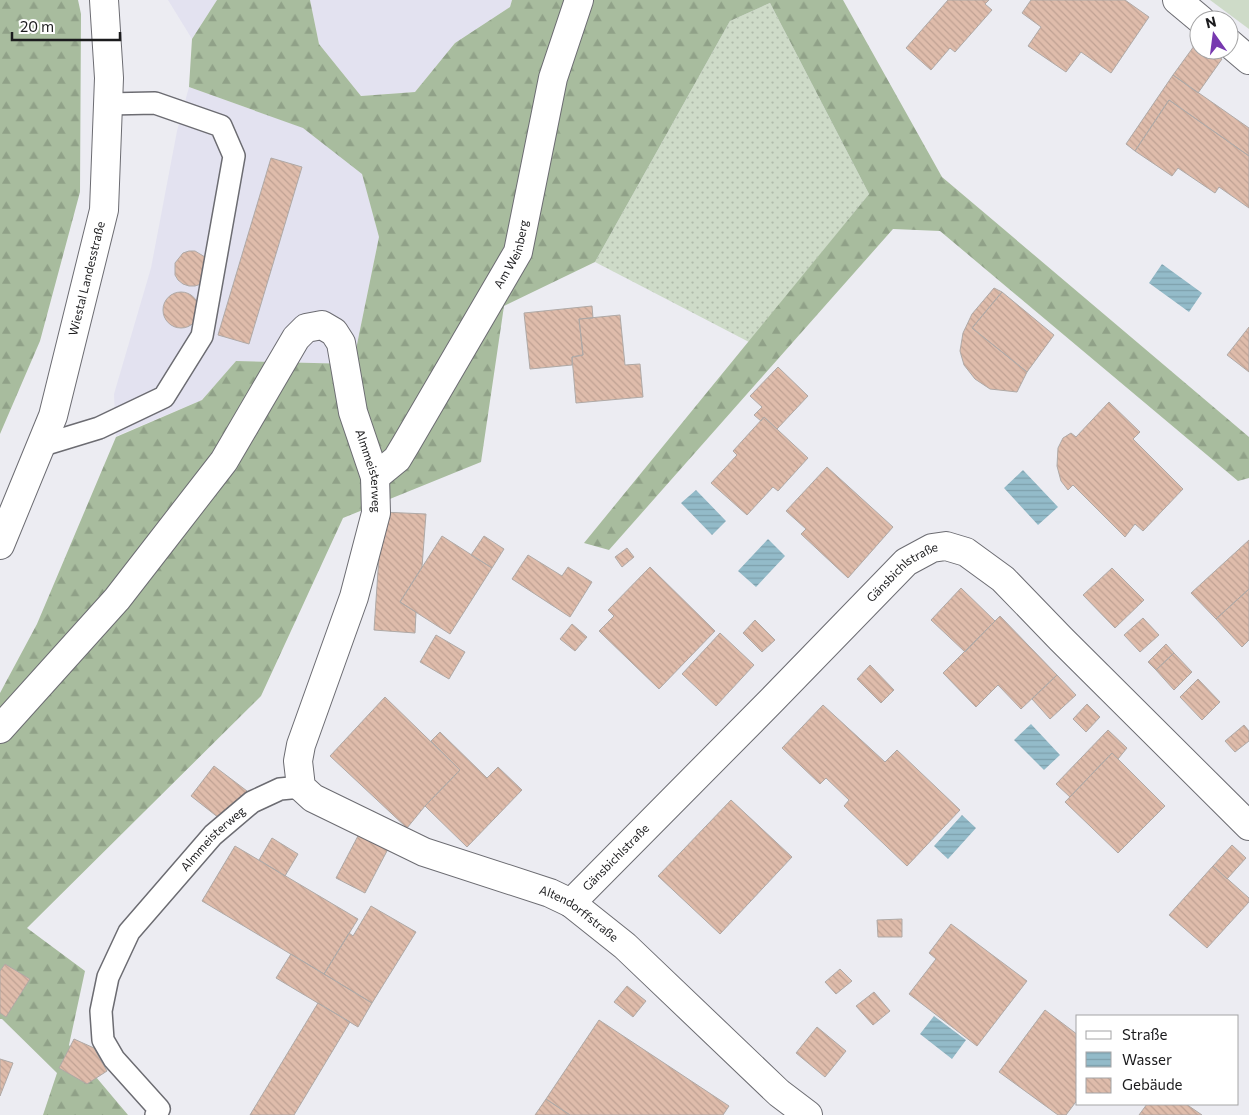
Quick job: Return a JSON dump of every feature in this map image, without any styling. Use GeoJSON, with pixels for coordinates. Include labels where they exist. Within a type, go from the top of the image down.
{"type":"FeatureCollection","features":[{"type":"Feature","properties":{"kind":"street","name":"Wiestal Landesstraße"},"geometry":{"type":"LineString","coordinates":[[0,545],[53,416],[104,210],[109,78],[104,0]]}},
{"type":"Feature","properties":{"kind":"street","name":"Am Weinberg"},"geometry":{"type":"LineString","coordinates":[[375,477],[396,459],[406,444],[518,252],[553,78],[579,0]]}},
{"type":"Feature","properties":{"kind":"street"},"geometry":{"type":"LineString","coordinates":[[1177,0],[1189,10]]}},
{"type":"Feature","properties":{"kind":"street"},"geometry":{"type":"LineString","coordinates":[[1239,52],[1249,60]]}},
{"type":"Feature","properties":{"kind":"street","name":"Almmeisterweg"},"geometry":{"type":"LineString","coordinates":[[0,729],[118,599],[224,461],[296,338],[306,328],[322,325],[334,332],[341,344],[354,412],[375,477],[376,513],[354,597],[301,745],[298,761],[301,787]]}},
{"type":"Feature","properties":{"kind":"street","name":"Gänsbichlstraße"},"geometry":{"type":"LineString","coordinates":[[571,903],[765,708],[906,562],[932,548],[946,546],[966,552],[1003,578],[1060,639],[1249,826]]}},
{"type":"Feature","properties":{"kind":"street","name":"Altendorffstraße"},"geometry":{"type":"LineString","coordinates":[[301,787],[313,798],[424,852],[550,893],[571,903],[625,946],[778,1094],[808,1115]]}},
{"type":"Feature","properties":{"kind":"lane"},"geometry":{"type":"LineString","coordinates":[[40,446],[99,428],[164,397],[202,336],[234,156],[221,126],[155,103],[108,104]]}},
{"type":"Feature","properties":{"kind":"lane","name":"Almmeisterweg"},"geometry":{"type":"LineString","coordinates":[[156,1115],[159,1109],[114,1058],[103,1040],[101,1011],[108,977],[129,932],[213,835],[252,802],[280,789],[301,787]]}},
{"type":"Feature","properties":{"kind":"shaded area"},"geometry":{"type":"Polygon","coordinates":[[[168,0],[217,0],[192,39],[168,0]]]}},
{"type":"Feature","properties":{"kind":"shaded area"},"geometry":{"type":"Polygon","coordinates":[[[310,0],[512,0],[510,7],[455,43],[415,92],[361,96],[319,44],[310,0]]]}},
{"type":"Feature","properties":{"kind":"shaded area"},"geometry":{"type":"Polygon","coordinates":[[[189,87],[304,128],[362,173],[379,237],[353,364],[236,361],[202,400],[116,436],[114,394],[151,268],[177,131],[189,87]]]}},
{"type":"Feature","properties":{"kind":"green space"},"geometry":{"type":"Polygon","coordinates":[[[0,0],[78,0],[81,14],[80,192],[40,341],[0,434],[0,0]]]}},
{"type":"Feature","properties":{"kind":"green space"},"geometry":{"type":"Polygon","coordinates":[[[217,0],[310,0],[319,44],[361,96],[415,92],[455,43],[510,7],[512,0],[843,0],[942,177],[1249,437],[1249,478],[1238,481],[940,231],[893,229],[609,550],[584,543],[869,194],[770,3],[730,21],[595,262],[504,306],[481,462],[343,518],[261,696],[27,928],[85,971],[69,1045],[128,1115],[43,1115],[57,1073],[0,1019],[0,693],[37,624],[116,437],[202,400],[236,361],[353,364],[379,237],[362,174],[303,128],[189,87],[192,39],[217,0]]]}},
{"type":"Feature","properties":{"kind":"green space"},"geometry":{"type":"Polygon","coordinates":[[[1210,0],[1249,0],[1249,29],[1239,22],[1239,10],[1223,10],[1210,0]]]}},
{"type":"Feature","properties":{"kind":"green space"},"geometry":{"type":"Polygon","coordinates":[[[770,3],[869,194],[749,342],[595,262],[730,21],[770,3]]]}},
{"type":"Feature","properties":{"kind":"water"},"geometry":{"type":"Polygon","coordinates":[[[1162,264],[1202,293],[1189,312],[1149,283],[1162,264]]]}},
{"type":"Feature","properties":{"kind":"water"},"geometry":{"type":"Polygon","coordinates":[[[1023,470],[1058,507],[1038,525],[1004,488],[1023,470]]]}},
{"type":"Feature","properties":{"kind":"water"},"geometry":{"type":"Polygon","coordinates":[[[696,490],[726,521],[712,535],[681,503],[696,490]]]}},
{"type":"Feature","properties":{"kind":"water"},"geometry":{"type":"Polygon","coordinates":[[[768,539],[785,556],[756,587],[738,571],[768,539]]]}},
{"type":"Feature","properties":{"kind":"water"},"geometry":{"type":"Polygon","coordinates":[[[1031,724],[1060,755],[1044,770],[1014,740],[1031,724]]]}},
{"type":"Feature","properties":{"kind":"water"},"geometry":{"type":"Polygon","coordinates":[[[962,815],[976,828],[948,859],[934,846],[962,815]]]}},
{"type":"Feature","properties":{"kind":"water"},"geometry":{"type":"Polygon","coordinates":[[[934,1016],[966,1040],[952,1059],[920,1034],[934,1016]]]}},
{"type":"Feature","properties":{"kind":"building"},"geometry":{"type":"Polygon","coordinates":[[[948,0],[989,0],[985,4],[992,10],[955,52],[950,48],[931,70],[906,48],[948,0]]]}},
{"type":"Feature","properties":{"kind":"building"},"geometry":{"type":"Polygon","coordinates":[[[1031,0],[1125,0],[1149,17],[1111,73],[1081,52],[1066,72],[1028,46],[1041,27],[1022,13],[1031,0]]]}},
{"type":"Feature","properties":{"kind":"building"},"geometry":{"type":"Polygon","coordinates":[[[1189,53],[1189,60],[1221,60],[1198,93],[1173,75],[1189,53]]]}},
{"type":"Feature","properties":{"kind":"building"},"geometry":{"type":"Polygon","coordinates":[[[1173,75],[1249,128],[1249,156],[1169,100],[1135,151],[1126,144],[1173,75]]]}},
{"type":"Feature","properties":{"kind":"building"},"geometry":{"type":"Polygon","coordinates":[[[1169,100],[1249,156],[1249,208],[1219,187],[1215,193],[1178,168],[1172,176],[1135,151],[1169,100]]]}},
{"type":"Feature","properties":{"kind":"building"},"geometry":{"type":"Polygon","coordinates":[[[271,158],[302,167],[249,344],[218,335],[271,158]]]}},
{"type":"Feature","properties":{"kind":"building"},"geometry":{"type":"Polygon","coordinates":[[[195,251],[205,257],[201,284],[195,286],[183,284],[175,275],[175,263],[183,253],[195,251]]]}},
{"type":"Feature","properties":{"kind":"building"},"geometry":{"type":"Polygon","coordinates":[[[994,288],[1002,292],[972,328],[1027,372],[1017,392],[990,389],[975,379],[964,365],[960,351],[963,333],[972,314],[994,288]]]}},
{"type":"Feature","properties":{"kind":"building"},"geometry":{"type":"Polygon","coordinates":[[[181,292],[194,297],[199,310],[194,323],[181,328],[168,323],[163,310],[168,297],[181,292]]]}},
{"type":"Feature","properties":{"kind":"building"},"geometry":{"type":"Polygon","coordinates":[[[1002,292],[1054,335],[1027,372],[972,328],[1002,292]]]}},
{"type":"Feature","properties":{"kind":"building"},"geometry":{"type":"Polygon","coordinates":[[[592,306],[593,318],[579,319],[583,355],[572,357],[572,365],[530,369],[524,313],[592,306]]]}},
{"type":"Feature","properties":{"kind":"building"},"geometry":{"type":"Polygon","coordinates":[[[620,315],[625,365],[640,364],[643,397],[576,403],[572,357],[583,355],[579,319],[620,315]]]}},
{"type":"Feature","properties":{"kind":"building"},"geometry":{"type":"Polygon","coordinates":[[[1249,327],[1249,372],[1227,355],[1249,327]]]}},
{"type":"Feature","properties":{"kind":"building"},"geometry":{"type":"Polygon","coordinates":[[[778,367],[808,396],[777,429],[764,417],[761,421],[754,415],[762,407],[750,396],[778,367]]]}},
{"type":"Feature","properties":{"kind":"building"},"geometry":{"type":"Polygon","coordinates":[[[1109,402],[1140,432],[1133,439],[1183,489],[1143,531],[1135,524],[1125,537],[1073,485],[1068,490],[1061,481],[1057,466],[1058,448],[1063,438],[1071,433],[1076,437],[1109,402]]]}},
{"type":"Feature","properties":{"kind":"building"},"geometry":{"type":"Polygon","coordinates":[[[764,417],[808,458],[778,491],[773,487],[747,515],[711,483],[737,455],[733,451],[764,417]]]}},
{"type":"Feature","properties":{"kind":"building"},"geometry":{"type":"Polygon","coordinates":[[[827,467],[893,527],[848,578],[801,534],[806,529],[786,511],[827,467]]]}},
{"type":"Feature","properties":{"kind":"building"},"geometry":{"type":"Polygon","coordinates":[[[382,512],[426,514],[422,567],[400,602],[416,612],[415,633],[374,630],[382,512]]]}},
{"type":"Feature","properties":{"kind":"building"},"geometry":{"type":"Polygon","coordinates":[[[442,536],[492,568],[450,634],[400,602],[442,536]]]}},
{"type":"Feature","properties":{"kind":"building"},"geometry":{"type":"Polygon","coordinates":[[[484,536],[504,549],[492,568],[471,555],[484,536]]]}},
{"type":"Feature","properties":{"kind":"building"},"geometry":{"type":"Polygon","coordinates":[[[1249,540],[1249,589],[1216,619],[1191,593],[1249,540]]]}},
{"type":"Feature","properties":{"kind":"building"},"geometry":{"type":"Polygon","coordinates":[[[627,548],[634,557],[622,567],[615,557],[627,548]]]}},
{"type":"Feature","properties":{"kind":"building"},"geometry":{"type":"Polygon","coordinates":[[[528,555],[562,576],[568,567],[592,582],[570,617],[512,579],[528,555]]]}},
{"type":"Feature","properties":{"kind":"building"},"geometry":{"type":"Polygon","coordinates":[[[650,567],[715,631],[659,689],[599,631],[614,616],[608,610],[650,567]]]}},
{"type":"Feature","properties":{"kind":"building"},"geometry":{"type":"Polygon","coordinates":[[[1112,568],[1144,600],[1115,628],[1083,595],[1112,568]]]}},
{"type":"Feature","properties":{"kind":"building"},"geometry":{"type":"Polygon","coordinates":[[[961,588],[995,621],[965,652],[931,620],[961,588]]]}},
{"type":"Feature","properties":{"kind":"building"},"geometry":{"type":"Polygon","coordinates":[[[1249,589],[1249,640],[1242,647],[1216,619],[1249,589]]]}},
{"type":"Feature","properties":{"kind":"building"},"geometry":{"type":"Polygon","coordinates":[[[1000,616],[1057,675],[1021,709],[998,685],[976,707],[943,673],[1000,616]]]}},
{"type":"Feature","properties":{"kind":"building"},"geometry":{"type":"Polygon","coordinates":[[[1143,618],[1159,635],[1140,652],[1124,635],[1143,618]]]}},
{"type":"Feature","properties":{"kind":"building"},"geometry":{"type":"Polygon","coordinates":[[[755,620],[775,640],[762,652],[743,633],[755,620]]]}},
{"type":"Feature","properties":{"kind":"building"},"geometry":{"type":"Polygon","coordinates":[[[572,624],[587,637],[575,651],[560,639],[572,624]]]}},
{"type":"Feature","properties":{"kind":"building"},"geometry":{"type":"Polygon","coordinates":[[[720,633],[754,665],[716,706],[682,674],[720,633]]]}},
{"type":"Feature","properties":{"kind":"building"},"geometry":{"type":"Polygon","coordinates":[[[436,635],[465,652],[449,679],[420,662],[436,635]]]}},
{"type":"Feature","properties":{"kind":"building"},"geometry":{"type":"Polygon","coordinates":[[[1166,644],[1174,653],[1156,670],[1148,662],[1166,644]]]}},
{"type":"Feature","properties":{"kind":"building"},"geometry":{"type":"Polygon","coordinates":[[[1174,653],[1192,672],[1174,690],[1156,670],[1174,653]]]}},
{"type":"Feature","properties":{"kind":"building"},"geometry":{"type":"Polygon","coordinates":[[[870,665],[894,690],[881,703],[857,679],[870,665]]]}},
{"type":"Feature","properties":{"kind":"building"},"geometry":{"type":"Polygon","coordinates":[[[1057,675],[1076,695],[1050,719],[1032,699],[1057,675]]]}},
{"type":"Feature","properties":{"kind":"building"},"geometry":{"type":"Polygon","coordinates":[[[1198,679],[1220,702],[1202,720],[1180,697],[1198,679]]]}},
{"type":"Feature","properties":{"kind":"building"},"geometry":{"type":"Polygon","coordinates":[[[385,697],[460,770],[425,806],[407,828],[330,756],[385,697]]]}},
{"type":"Feature","properties":{"kind":"building"},"geometry":{"type":"Polygon","coordinates":[[[1087,704],[1100,717],[1086,732],[1073,719],[1087,704]]]}},
{"type":"Feature","properties":{"kind":"building"},"geometry":{"type":"Polygon","coordinates":[[[823,705],[885,762],[897,750],[960,810],[907,866],[844,806],[849,800],[826,778],[820,784],[782,748],[823,705]]]}},
{"type":"Feature","properties":{"kind":"building"},"geometry":{"type":"Polygon","coordinates":[[[1244,725],[1249,731],[1249,741],[1235,752],[1225,741],[1244,725]]]}},
{"type":"Feature","properties":{"kind":"building"},"geometry":{"type":"Polygon","coordinates":[[[1108,730],[1127,748],[1118,759],[1112,753],[1070,797],[1056,784],[1108,730]]]}},
{"type":"Feature","properties":{"kind":"building"},"geometry":{"type":"Polygon","coordinates":[[[440,732],[487,778],[498,767],[522,790],[467,847],[425,806],[460,770],[431,741],[440,732]]]}},
{"type":"Feature","properties":{"kind":"building"},"geometry":{"type":"Polygon","coordinates":[[[1112,753],[1165,806],[1118,853],[1065,802],[1112,753]]]}},
{"type":"Feature","properties":{"kind":"building"},"geometry":{"type":"Polygon","coordinates":[[[214,766],[247,791],[224,822],[191,796],[214,766]]]}},
{"type":"Feature","properties":{"kind":"building"},"geometry":{"type":"Polygon","coordinates":[[[731,800],[792,857],[720,934],[658,876],[731,800]]]}},
{"type":"Feature","properties":{"kind":"building"},"geometry":{"type":"Polygon","coordinates":[[[359,834],[388,849],[365,893],[336,878],[359,834]]]}},
{"type":"Feature","properties":{"kind":"building"},"geometry":{"type":"Polygon","coordinates":[[[272,838],[298,854],[285,876],[259,860],[272,838]]]}},
{"type":"Feature","properties":{"kind":"building"},"geometry":{"type":"Polygon","coordinates":[[[1232,845],[1246,858],[1227,879],[1213,866],[1232,845]]]}},
{"type":"Feature","properties":{"kind":"building"},"geometry":{"type":"Polygon","coordinates":[[[235,846],[358,919],[324,974],[202,901],[235,846]]]}},
{"type":"Feature","properties":{"kind":"building"},"geometry":{"type":"Polygon","coordinates":[[[1213,866],[1249,898],[1249,902],[1207,948],[1169,915],[1213,866]]]}},
{"type":"Feature","properties":{"kind":"building"},"geometry":{"type":"Polygon","coordinates":[[[371,906],[416,932],[372,1003],[324,974],[349,933],[353,936],[371,906]]]}},
{"type":"Feature","properties":{"kind":"building"},"geometry":{"type":"Polygon","coordinates":[[[902,919],[902,937],[878,937],[877,920],[902,919]]]}},
{"type":"Feature","properties":{"kind":"building"},"geometry":{"type":"Polygon","coordinates":[[[951,924],[1027,981],[977,1046],[909,994],[936,959],[929,953],[951,924]]]}},
{"type":"Feature","properties":{"kind":"building"},"geometry":{"type":"Polygon","coordinates":[[[291,954],[372,1003],[358,1027],[276,978],[291,954]]]}},
{"type":"Feature","properties":{"kind":"building"},"geometry":{"type":"Polygon","coordinates":[[[5,964],[30,979],[6,1017],[0,1013],[0,971],[5,964]]]}},
{"type":"Feature","properties":{"kind":"building"},"geometry":{"type":"Polygon","coordinates":[[[840,969],[852,981],[836,994],[825,982],[840,969]]]}},
{"type":"Feature","properties":{"kind":"building"},"geometry":{"type":"Polygon","coordinates":[[[627,986],[646,1001],[633,1017],[614,1002],[627,986]]]}},
{"type":"Feature","properties":{"kind":"building"},"geometry":{"type":"Polygon","coordinates":[[[874,992],[890,1011],[873,1025],[856,1006],[874,992]]]}},
{"type":"Feature","properties":{"kind":"building"},"geometry":{"type":"Polygon","coordinates":[[[318,1003],[350,1022],[294,1115],[250,1115],[318,1003]]]}},
{"type":"Feature","properties":{"kind":"building"},"geometry":{"type":"Polygon","coordinates":[[[1045,1010],[1076,1033],[1076,1102],[1066,1115],[1058,1115],[999,1072],[1045,1010]]]}},
{"type":"Feature","properties":{"kind":"building"},"geometry":{"type":"Polygon","coordinates":[[[599,1020],[729,1106],[723,1115],[570,1115],[546,1099],[599,1020]]]}},
{"type":"Feature","properties":{"kind":"building"},"geometry":{"type":"Polygon","coordinates":[[[817,1027],[846,1051],[825,1077],[796,1053],[817,1027]]]}},
{"type":"Feature","properties":{"kind":"building"},"geometry":{"type":"Polygon","coordinates":[[[74,1039],[94,1048],[107,1071],[87,1084],[59,1068],[74,1039]]]}},
{"type":"Feature","properties":{"kind":"building"},"geometry":{"type":"Polygon","coordinates":[[[0,1059],[13,1063],[0,1096],[0,1059]]]}},
{"type":"Feature","properties":{"kind":"building"},"geometry":{"type":"Polygon","coordinates":[[[546,1099],[570,1115],[535,1115],[546,1099]]]}},
{"type":"Feature","properties":{"kind":"building"},"geometry":{"type":"Polygon","coordinates":[[[1146,1105],[1187,1105],[1202,1115],[1139,1115],[1146,1105]]]}}]}
